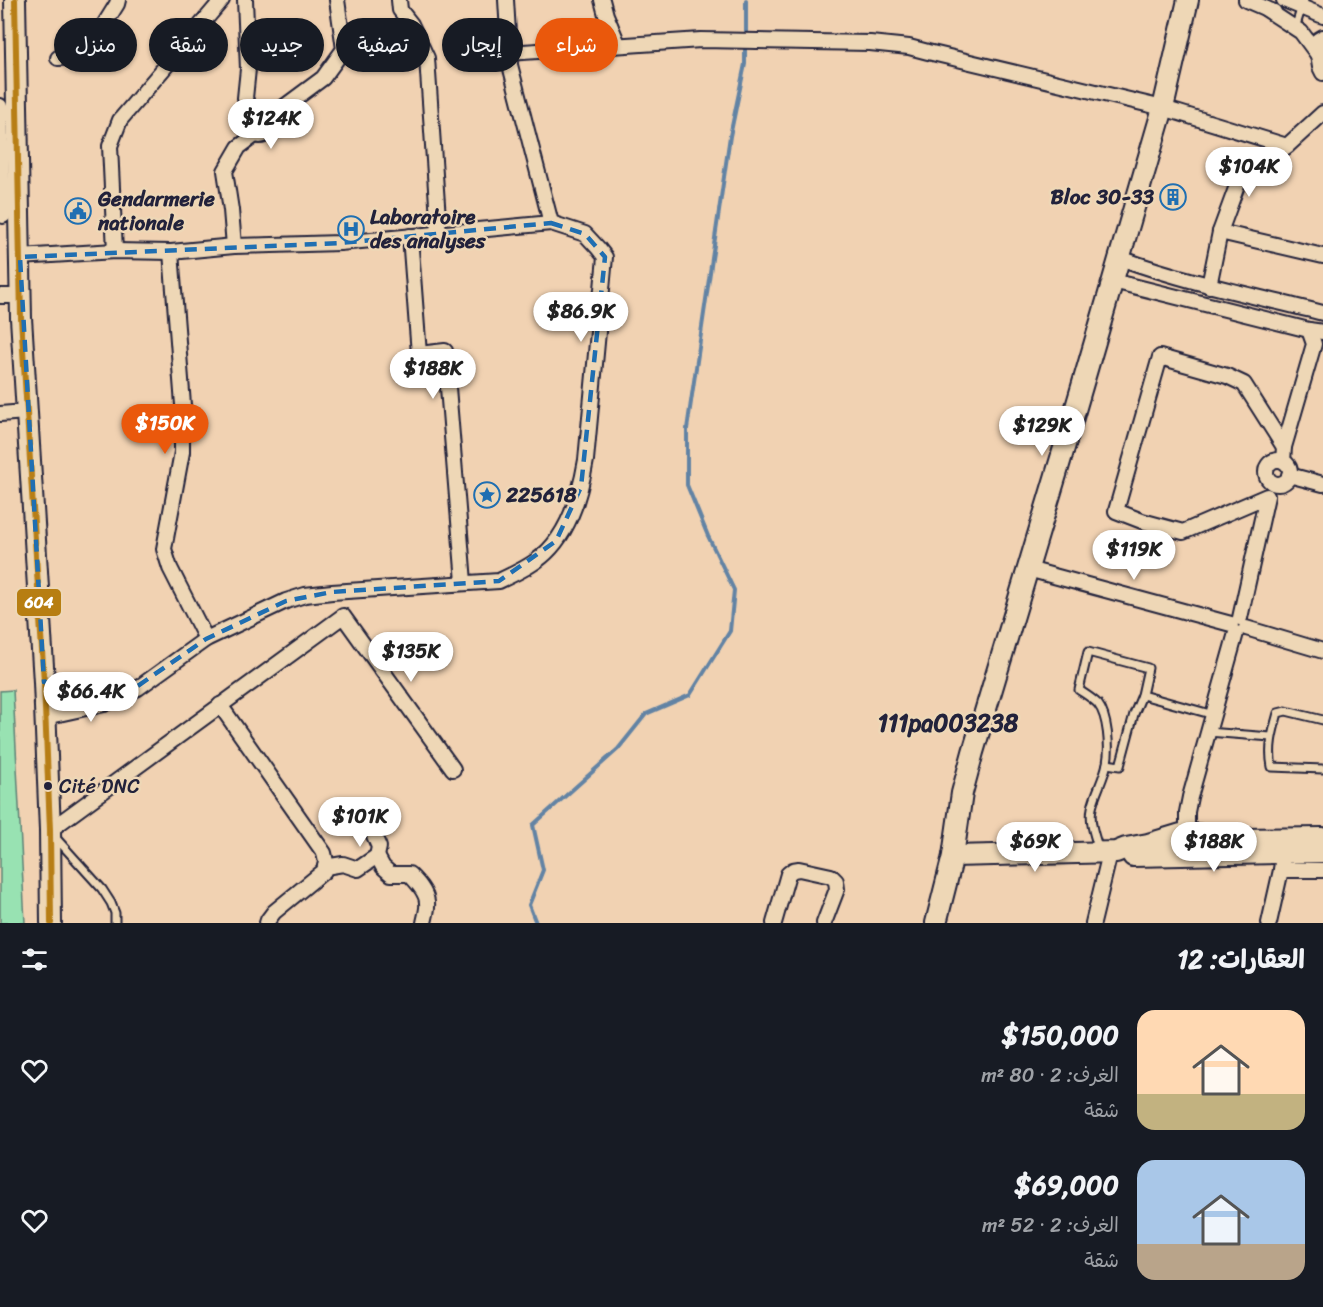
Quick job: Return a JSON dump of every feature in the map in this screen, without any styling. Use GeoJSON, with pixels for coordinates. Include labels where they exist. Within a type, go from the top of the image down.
{"type":"FeatureCollection","features":[{"type":"Feature","properties":{"kind":"street"},"geometry":{"type":"LineString","coordinates":[[7,216],[15,0]]}},
{"type":"Feature","properties":{"kind":"street"},"geometry":{"type":"LineString","coordinates":[[108,18],[118,0]]}},
{"type":"Feature","properties":{"kind":"street"},"geometry":{"type":"LineString","coordinates":[[115,252],[110,146],[120,120],[222,0]]}},
{"type":"Feature","properties":{"kind":"street"},"geometry":{"type":"LineString","coordinates":[[244,0],[248,69],[245,98],[258,126]]}},
{"type":"Feature","properties":{"kind":"street"},"geometry":{"type":"LineString","coordinates":[[234,246],[225,171],[239,147],[258,126],[323,78],[344,49],[337,0]]}},
{"type":"Feature","properties":{"kind":"street"},"geometry":{"type":"LineString","coordinates":[[399,0],[400,10],[411,24],[427,58],[439,233]]}},
{"type":"Feature","properties":{"kind":"street"},"geometry":{"type":"LineString","coordinates":[[506,0],[507,18]]}},
{"type":"Feature","properties":{"kind":"street"},"geometry":{"type":"LineString","coordinates":[[602,0],[607,18]]}},
{"type":"Feature","properties":{"kind":"street"},"geometry":{"type":"LineString","coordinates":[[936,923],[952,856],[967,773],[1163,108],[1188,0]]}},
{"type":"Feature","properties":{"kind":"street"},"geometry":{"type":"LineString","coordinates":[[1245,0],[1323,35],[1318,40],[1318,55],[1323,73]]}},
{"type":"Feature","properties":{"kind":"street"},"geometry":{"type":"LineString","coordinates":[[1284,0],[1303,4],[1323,16]]}},
{"type":"Feature","properties":{"kind":"street"},"geometry":{"type":"LineString","coordinates":[[1266,9],[1301,32],[1318,55]]}},
{"type":"Feature","properties":{"kind":"street"},"geometry":{"type":"LineString","coordinates":[[618,44],[701,40],[870,43],[909,48],[1163,108],[1287,146]]}},
{"type":"Feature","properties":{"kind":"street"},"geometry":{"type":"LineString","coordinates":[[512,72],[551,223]]}},
{"type":"Feature","properties":{"kind":"street"},"geometry":{"type":"LineString","coordinates":[[0,106],[7,216],[20,257],[26,412],[44,682],[51,923]]}},
{"type":"Feature","properties":{"kind":"street"},"geometry":{"type":"LineString","coordinates":[[1209,286],[1220,232],[1238,183],[1287,146],[1323,113]]}},
{"type":"Feature","properties":{"kind":"street"},"geometry":{"type":"LineString","coordinates":[[20,257],[340,243],[551,223],[585,234],[605,257],[586,460],[581,486],[569,520],[556,541],[538,560],[518,573],[499,581],[343,591],[305,595],[286,601],[206,639],[138,688],[126,694],[104,704],[45,717]]}},
{"type":"Feature","properties":{"kind":"street"},"geometry":{"type":"LineString","coordinates":[[1220,232],[1323,256]]}},
{"type":"Feature","properties":{"kind":"street"},"geometry":{"type":"LineString","coordinates":[[410,237],[419,354],[445,351],[464,582]]}},
{"type":"Feature","properties":{"kind":"street"},"geometry":{"type":"LineString","coordinates":[[171,252],[183,405],[182,452],[164,549],[170,568],[206,639]]}},
{"type":"Feature","properties":{"kind":"street"},"geometry":{"type":"LineString","coordinates":[[1120,258],[1209,286],[1323,313]]}},
{"type":"Feature","properties":{"kind":"street"},"geometry":{"type":"LineString","coordinates":[[1113,281],[1316,331],[1284,454],[1280,460],[1272,461],[1266,467],[1267,478],[1273,483],[1281,484],[1288,479],[1289,467],[1284,454],[1244,384],[1227,376],[1160,357],[1116,511],[1142,521],[1183,531],[1267,496]]}},
{"type":"Feature","properties":{"kind":"street"},"geometry":{"type":"LineString","coordinates":[[0,296],[21,296]]}},
{"type":"Feature","properties":{"kind":"street"},"geometry":{"type":"LineString","coordinates":[[0,414],[26,412]]}},
{"type":"Feature","properties":{"kind":"street"},"geometry":{"type":"LineString","coordinates":[[1289,475],[1323,484]]}},
{"type":"Feature","properties":{"kind":"street"},"geometry":{"type":"LineString","coordinates":[[1181,840],[1188,804],[1238,626],[1267,496],[1273,483]]}},
{"type":"Feature","properties":{"kind":"street"},"geometry":{"type":"LineString","coordinates":[[1028,569],[1323,651]]}},
{"type":"Feature","properties":{"kind":"street"},"geometry":{"type":"LineString","coordinates":[[50,830],[343,616],[453,769]]}},
{"type":"Feature","properties":{"kind":"street"},"geometry":{"type":"LineString","coordinates":[[44,682],[104,687],[126,694]]}},
{"type":"Feature","properties":{"kind":"street"},"geometry":{"type":"LineString","coordinates":[[220,705],[324,853],[326,862],[324,871],[274,912],[267,923]]}},
{"type":"Feature","properties":{"kind":"street"},"geometry":{"type":"LineString","coordinates":[[325,867],[344,864],[358,869],[377,856],[379,847],[372,831],[378,819]]}},
{"type":"Feature","properties":{"kind":"street"},"geometry":{"type":"LineString","coordinates":[[1283,854],[1323,838]]}},
{"type":"Feature","properties":{"kind":"street"},"geometry":{"type":"LineString","coordinates":[[952,856],[1109,853],[1127,856],[1181,840],[1240,839],[1323,870]]}},
{"type":"Feature","properties":{"kind":"street"},"geometry":{"type":"LineString","coordinates":[[1181,840],[1199,844],[1197,854],[1323,852]]}},
{"type":"Feature","properties":{"kind":"street"},"geometry":{"type":"LineString","coordinates":[[1093,923],[1109,853]]}},
{"type":"Feature","properties":{"kind":"street"},"geometry":{"type":"LineString","coordinates":[[1269,923],[1283,854]]}},
{"type":"Feature","properties":{"kind":"street"},"geometry":{"type":"LineString","coordinates":[[377,856],[391,874],[409,874],[417,882],[428,902],[424,923]]}},
{"type":"Feature","properties":{"kind":"street"},"geometry":{"type":"LineString","coordinates":[[774,923],[788,874],[800,869],[831,876],[836,881],[837,889],[824,923]]}},
{"type":"Feature","properties":{"kind":"lane"},"geometry":{"type":"LineString","coordinates":[[1297,22],[1303,4]]}},
{"type":"Feature","properties":{"kind":"lane"},"geometry":{"type":"LineString","coordinates":[[1107,764],[1120,766],[1148,668],[1088,652],[1079,690],[1099,705],[1105,719],[1107,735],[1107,764],[1091,809],[1092,824],[1109,853]]}},
{"type":"Feature","properties":{"kind":"lane"},"geometry":{"type":"LineString","coordinates":[[1142,695],[1214,715]]}},
{"type":"Feature","properties":{"kind":"lane"},"geometry":{"type":"LineString","coordinates":[[1323,720],[1286,711],[1278,713],[1271,736],[1270,759],[1272,766],[1323,769]]}},
{"type":"Feature","properties":{"kind":"lane"},"geometry":{"type":"LineString","coordinates":[[1209,732],[1271,736]]}},
{"type":"Feature","properties":{"kind":"lane"},"geometry":{"type":"LineString","coordinates":[[50,830],[102,889],[115,913],[115,923]]}},
{"type":"Feature","properties":{"kind":"highlighted area"},"geometry":{"type":"Polygon","coordinates":[[[551,223],[585,234],[605,257],[581,487],[556,541],[499,581],[332,592],[286,601],[206,639],[126,694],[44,682],[20,257],[340,243],[551,223]]]}},
{"type":"Feature","properties":{"kind":"green space"},"geometry":{"type":"Polygon","coordinates":[[[13,690],[25,923],[0,923],[0,691],[13,690]]]}},
{"type":"Feature","properties":{"kind":"waterway"},"geometry":{"type":"LineString","coordinates":[[746,0],[746,38]]}},
{"type":"Feature","properties":{"kind":"waterway"},"geometry":{"type":"LineString","coordinates":[[536,923],[529,905],[543,870],[533,825],[618,749],[646,714],[690,695],[730,631],[734,590],[687,485],[687,429],[730,136],[745,64],[745,45]]}},
{"type":"Feature","properties":{"kind":"transit line","name":"604"},"geometry":{"type":"LineString","coordinates":[[15,0],[21,318],[44,682],[51,923]]}},
{"type":"Feature","properties":{"kind":"place","name":"Bloc 30-33"},"geometry":{"type":"Point","coordinates":[1173,197]}},
{"type":"Feature","properties":{"kind":"place","name":"Gendarmerie nationale"},"geometry":{"type":"Point","coordinates":[78,211]}},
{"type":"Feature","properties":{"kind":"place","name":"Laboratoire des analyses"},"geometry":{"type":"Point","coordinates":[351,229]}},
{"type":"Feature","properties":{"kind":"place","name":"225618"},"geometry":{"type":"Point","coordinates":[487,495]}},
{"type":"Feature","properties":{"kind":"place","name":"Cité DNC"},"geometry":{"type":"Point","coordinates":[48,786]}},
{"type":"Feature","properties":{"kind":"district","name":"111pa003238"},"geometry":{"type":"Point","coordinates":[948,723]}}]}
